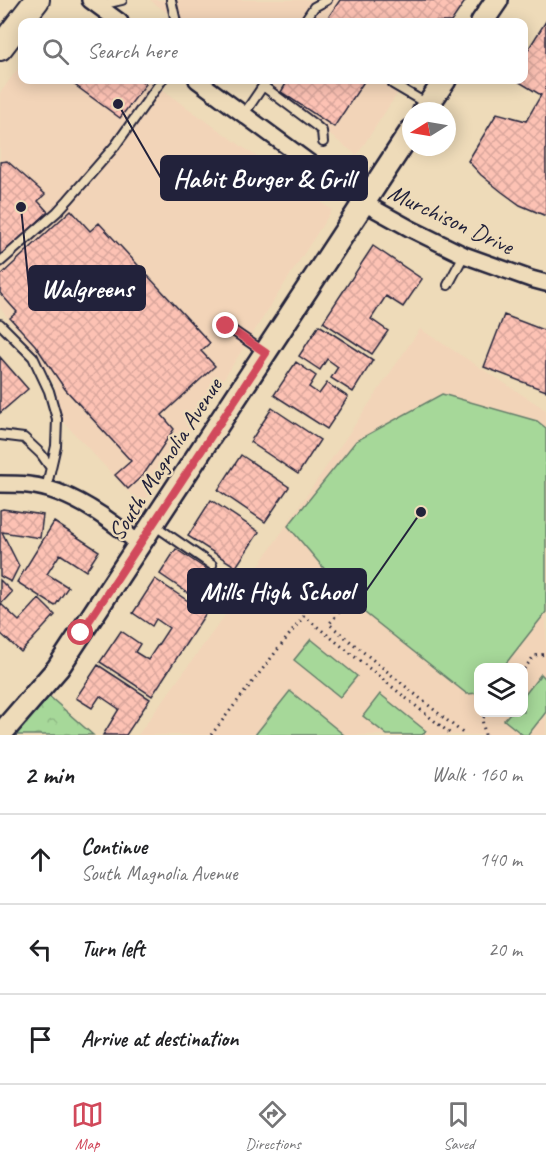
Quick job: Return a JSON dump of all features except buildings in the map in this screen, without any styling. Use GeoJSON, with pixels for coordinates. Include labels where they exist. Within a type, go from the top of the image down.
{"type":"FeatureCollection","features":[{"type":"Feature","properties":{"kind":"main road"},"geometry":{"type":"LineString","coordinates":[[23,18],[37,0]]}},
{"type":"Feature","properties":{"kind":"main road"},"geometry":{"type":"LineString","coordinates":[[485,18],[497,0]]}},
{"type":"Feature","properties":{"kind":"main road"},"geometry":{"type":"LineString","coordinates":[[0,48],[18,25]]}},
{"type":"Feature","properties":{"kind":"main road"},"geometry":{"type":"LineString","coordinates":[[430,102],[442,84]]}},
{"type":"Feature","properties":{"kind":"main road","name":"South Magnolia Avenue"},"geometry":{"type":"LineString","coordinates":[[0,735],[58,668],[402,145]]}},
{"type":"Feature","properties":{"kind":"street"},"geometry":{"type":"LineString","coordinates":[[93,3],[114,18]]}},
{"type":"Feature","properties":{"kind":"street","name":"Murchison Drive"},"geometry":{"type":"LineString","coordinates":[[203,84],[364,203],[464,255],[546,283]]}},
{"type":"Feature","properties":{"kind":"street"},"geometry":{"type":"LineString","coordinates":[[0,484],[30,485],[58,492],[81,503],[124,531],[140,545]]}},
{"type":"Feature","properties":{"kind":"lane"},"geometry":{"type":"LineString","coordinates":[[93,3],[122,0]]}},
{"type":"Feature","properties":{"kind":"lane"},"geometry":{"type":"LineString","coordinates":[[171,0],[175,18]]}},
{"type":"Feature","properties":{"kind":"lane"},"geometry":{"type":"LineString","coordinates":[[307,18],[314,7],[327,0]]}},
{"type":"Feature","properties":{"kind":"lane"},"geometry":{"type":"LineString","coordinates":[[0,262],[64,204],[115,146],[159,84]]}},
{"type":"Feature","properties":{"kind":"lane"},"geometry":{"type":"LineString","coordinates":[[244,114],[264,84]]}},
{"type":"Feature","properties":{"kind":"lane"},"geometry":{"type":"LineString","coordinates":[[267,84],[322,131],[323,142]]}},
{"type":"Feature","properties":{"kind":"lane"},"geometry":{"type":"LineString","coordinates":[[393,84],[418,102]]}},
{"type":"Feature","properties":{"kind":"lane"},"geometry":{"type":"LineString","coordinates":[[448,285],[464,255]]}},
{"type":"Feature","properties":{"kind":"lane"},"geometry":{"type":"LineString","coordinates":[[0,324],[33,357],[49,392],[57,419],[56,446],[46,489]]}},
{"type":"Feature","properties":{"kind":"lane"},"geometry":{"type":"LineString","coordinates":[[226,326],[266,353]]}},
{"type":"Feature","properties":{"kind":"lane"},"geometry":{"type":"LineString","coordinates":[[0,435],[24,438],[51,468]]}},
{"type":"Feature","properties":{"kind":"lane"},"geometry":{"type":"LineString","coordinates":[[153,525],[212,565]]}},
{"type":"Feature","properties":{"kind":"path"},"geometry":{"type":"LineString","coordinates":[[347,603],[329,624],[465,735]]}},
{"type":"Feature","properties":{"kind":"path"},"geometry":{"type":"LineString","coordinates":[[211,735],[303,616],[452,735]]}},
{"type":"Feature","properties":{"kind":"path"},"geometry":{"type":"LineString","coordinates":[[528,664],[534,656],[546,654]]}},
{"type":"Feature","properties":{"kind":"path"},"geometry":{"type":"LineString","coordinates":[[484,717],[485,735]]}},
{"type":"Feature","properties":{"kind":"shaded area"},"geometry":{"type":"Polygon","coordinates":[[[150,0],[458,0],[447,18],[175,18],[150,0]]]}},
{"type":"Feature","properties":{"kind":"shaded area"},"geometry":{"type":"Polygon","coordinates":[[[18,68],[18,84],[154,84],[332,210],[142,506],[57,415],[55,385],[37,355],[0,308],[0,93],[18,68]]]}},
{"type":"Feature","properties":{"kind":"shaded area"},"geometry":{"type":"Polygon","coordinates":[[[261,84],[403,84],[357,155],[261,84]]]}},
{"type":"Feature","properties":{"kind":"shaded area"},"geometry":{"type":"Polygon","coordinates":[[[420,329],[546,410],[546,735],[138,735],[226,614],[420,329]]]}},
{"type":"Feature","properties":{"kind":"green space"},"geometry":{"type":"Polygon","coordinates":[[[442,394],[537,421],[546,428],[546,612],[506,663],[474,663],[474,693],[467,694],[355,605],[288,526],[356,441],[442,394]]]}},
{"type":"Feature","properties":{"kind":"green space"},"geometry":{"type":"Polygon","coordinates":[[[311,639],[357,676],[340,697],[294,660],[311,639]]]}},
{"type":"Feature","properties":{"kind":"green space"},"geometry":{"type":"Polygon","coordinates":[[[541,674],[546,679],[546,712],[528,735],[523,735],[504,720],[507,717],[528,717],[528,691],[541,674]]]}},
{"type":"Feature","properties":{"kind":"green space"},"geometry":{"type":"Polygon","coordinates":[[[41,689],[93,735],[0,735],[41,689]]]}},
{"type":"Feature","properties":{"kind":"green space"},"geometry":{"type":"Polygon","coordinates":[[[290,691],[344,735],[255,735],[290,691]]]}},
{"type":"Feature","properties":{"kind":"green space"},"geometry":{"type":"Polygon","coordinates":[[[380,694],[426,731],[422,735],[387,735],[363,716],[380,694]]]}},
{"type":"Feature","properties":{"kind":"place","name":"Habit Burger & Grill"},"geometry":{"type":"Point","coordinates":[118,104]}},
{"type":"Feature","properties":{"kind":"place","name":"Walgreens"},"geometry":{"type":"Point","coordinates":[21,207]}},
{"type":"Feature","properties":{"kind":"place","name":"Mills High School"},"geometry":{"type":"Point","coordinates":[421,512]}},
{"type":"Feature","properties":{"kind":"route"},"geometry":{"type":"LineString","coordinates":[[81,633],[266,353],[226,326]]}}]}
